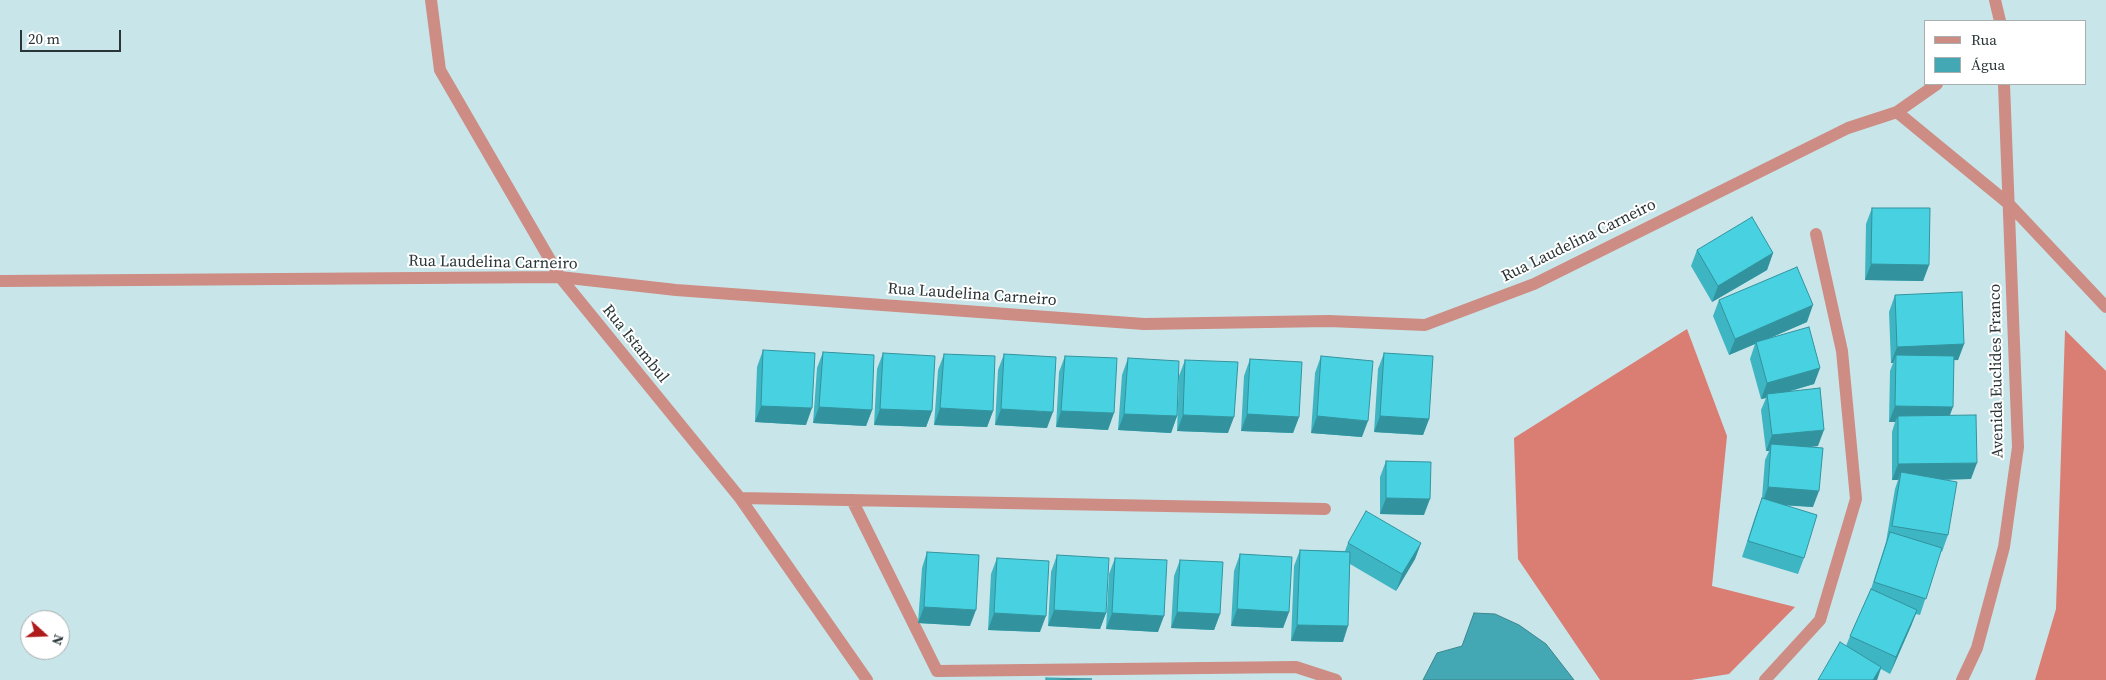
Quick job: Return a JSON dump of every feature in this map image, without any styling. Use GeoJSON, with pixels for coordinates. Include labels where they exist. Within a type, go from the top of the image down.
{"type":"FeatureCollection","features":[{"type":"Feature","properties":{"kind":"street","name":"Rua Istambul"},"geometry":{"type":"LineString","coordinates":[[431,0],[440,70],[560,277],[740,498],[867,680]]}},
{"type":"Feature","properties":{"kind":"street"},"geometry":{"type":"LineString","coordinates":[[1995,0],[1999,20]]}},
{"type":"Feature","properties":{"kind":"street","name":"Rua Laudelina Carneiro"},"geometry":{"type":"LineString","coordinates":[[0,281],[560,277],[676,290],[1144,324],[1329,321],[1425,325],[1534,284],[1848,128],[1897,112],[1935,85]]}},
{"type":"Feature","properties":{"kind":"street","name":"Avenida Euclides Franco"},"geometry":{"type":"LineString","coordinates":[[1962,680],[1978,648],[2004,547],[2018,447],[2004,85]]}},
{"type":"Feature","properties":{"kind":"street"},"geometry":{"type":"LineString","coordinates":[[1897,112],[2009,204],[2106,307]]}},
{"type":"Feature","properties":{"kind":"street"},"geometry":{"type":"LineString","coordinates":[[1765,680],[1820,620],[1856,499],[1842,351],[1816,234]]}},
{"type":"Feature","properties":{"kind":"street"},"geometry":{"type":"LineString","coordinates":[[740,498],[1325,509]]}},
{"type":"Feature","properties":{"kind":"street"},"geometry":{"type":"LineString","coordinates":[[852,500],[937,672],[1296,667],[1336,680]]}},
{"type":"Feature","properties":{"kind":"shaded area"},"geometry":{"type":"Polygon","coordinates":[[[1687,329],[1727,436],[1712,586],[1795,607],[1729,674],[1691,680],[1600,680],[1518,559],[1514,438],[1687,329]]]}},
{"type":"Feature","properties":{"kind":"shaded area"},"geometry":{"type":"Polygon","coordinates":[[[2065,330],[2106,371],[2106,680],[2035,680],[2056,609],[2065,330]]]}},
{"type":"Feature","properties":{"kind":"water"},"geometry":{"type":"Polygon","coordinates":[[[1474,613],[1495,614],[1519,625],[1546,644],[1574,680],[1423,680],[1437,653],[1462,646],[1474,613]]]}},
{"type":"Feature","properties":{"kind":"building"},"geometry":{"type":"Polygon","coordinates":[[[1872,208],[1930,208],[1929,265],[1871,264],[1872,208]]]}},
{"type":"Feature","properties":{"kind":"building"},"geometry":{"type":"Polygon","coordinates":[[[1752,217],[1773,253],[1718,286],[1697,250],[1752,217]]]}},
{"type":"Feature","properties":{"kind":"building"},"geometry":{"type":"Polygon","coordinates":[[[1797,267],[1813,305],[1735,339],[1719,300],[1797,267]]]}},
{"type":"Feature","properties":{"kind":"building"},"geometry":{"type":"Polygon","coordinates":[[[1962,292],[1964,344],[1897,347],[1895,295],[1962,292]]]}},
{"type":"Feature","properties":{"kind":"building"},"geometry":{"type":"Polygon","coordinates":[[[1809,327],[1820,368],[1767,383],[1756,342],[1809,327]]]}},
{"type":"Feature","properties":{"kind":"building"},"geometry":{"type":"Polygon","coordinates":[[[763,350],[815,353],[812,408],[761,406],[763,350]]]}},
{"type":"Feature","properties":{"kind":"building"},"geometry":{"type":"Polygon","coordinates":[[[823,352],[874,355],[872,410],[819,407],[823,352]]]}},
{"type":"Feature","properties":{"kind":"building"},"geometry":{"type":"Polygon","coordinates":[[[883,353],[935,356],[932,411],[880,409],[883,353]]]}},
{"type":"Feature","properties":{"kind":"building"},"geometry":{"type":"Polygon","coordinates":[[[1384,353],[1433,356],[1429,419],[1380,416],[1384,353]]]}},
{"type":"Feature","properties":{"kind":"building"},"geometry":{"type":"Polygon","coordinates":[[[944,354],[995,356],[993,411],[940,408],[944,354]]]}},
{"type":"Feature","properties":{"kind":"building"},"geometry":{"type":"Polygon","coordinates":[[[1004,354],[1056,357],[1053,412],[1001,409],[1004,354]]]}},
{"type":"Feature","properties":{"kind":"building"},"geometry":{"type":"Polygon","coordinates":[[[1896,355],[1954,356],[1953,407],[1895,406],[1896,355]]]}},
{"type":"Feature","properties":{"kind":"building"},"geometry":{"type":"Polygon","coordinates":[[[1065,356],[1117,358],[1114,413],[1061,411],[1065,356]]]}},
{"type":"Feature","properties":{"kind":"building"},"geometry":{"type":"Polygon","coordinates":[[[1321,356],[1373,361],[1368,421],[1317,416],[1321,356]]]}},
{"type":"Feature","properties":{"kind":"building"},"geometry":{"type":"Polygon","coordinates":[[[1128,358],[1179,361],[1177,416],[1124,414],[1128,358]]]}},
{"type":"Feature","properties":{"kind":"building"},"geometry":{"type":"Polygon","coordinates":[[[1250,359],[1302,362],[1299,417],[1247,414],[1250,359]]]}},
{"type":"Feature","properties":{"kind":"building"},"geometry":{"type":"Polygon","coordinates":[[[1185,360],[1238,362],[1234,417],[1183,415],[1185,360]]]}},
{"type":"Feature","properties":{"kind":"building"},"geometry":{"type":"Polygon","coordinates":[[[1820,388],[1824,430],[1772,435],[1767,394],[1820,388]]]}},
{"type":"Feature","properties":{"kind":"building"},"geometry":{"type":"Polygon","coordinates":[[[1976,415],[1977,463],[1898,464],[1898,416],[1976,415]]]}},
{"type":"Feature","properties":{"kind":"building"},"geometry":{"type":"Polygon","coordinates":[[[1771,444],[1823,448],[1819,491],[1768,487],[1771,444]]]}},
{"type":"Feature","properties":{"kind":"building"},"geometry":{"type":"Polygon","coordinates":[[[1386,461],[1431,462],[1430,499],[1386,498],[1386,461]]]}},
{"type":"Feature","properties":{"kind":"building"},"geometry":{"type":"Polygon","coordinates":[[[1901,472],[1957,482],[1948,535],[1892,526],[1901,472]]]}},
{"type":"Feature","properties":{"kind":"building"},"geometry":{"type":"Polygon","coordinates":[[[1762,498],[1817,515],[1804,558],[1748,541],[1762,498]]]}},
{"type":"Feature","properties":{"kind":"building"},"geometry":{"type":"Polygon","coordinates":[[[1366,511],[1421,543],[1402,574],[1348,543],[1366,511]]]}},
{"type":"Feature","properties":{"kind":"building"},"geometry":{"type":"Polygon","coordinates":[[[1890,532],[1942,548],[1926,599],[1874,582],[1890,532]]]}},
{"type":"Feature","properties":{"kind":"building"},"geometry":{"type":"Polygon","coordinates":[[[1300,550],[1350,552],[1348,626],[1297,625],[1300,550]]]}},
{"type":"Feature","properties":{"kind":"building"},"geometry":{"type":"Polygon","coordinates":[[[927,552],[979,555],[976,610],[924,607],[927,552]]]}},
{"type":"Feature","properties":{"kind":"building"},"geometry":{"type":"Polygon","coordinates":[[[1240,554],[1292,557],[1289,612],[1237,609],[1240,554]]]}},
{"type":"Feature","properties":{"kind":"building"},"geometry":{"type":"Polygon","coordinates":[[[1057,555],[1109,558],[1106,613],[1054,610],[1057,555]]]}},
{"type":"Feature","properties":{"kind":"building"},"geometry":{"type":"Polygon","coordinates":[[[997,558],[1049,561],[1046,616],[994,613],[997,558]]]}},
{"type":"Feature","properties":{"kind":"building"},"geometry":{"type":"Polygon","coordinates":[[[1115,558],[1167,560],[1164,616],[1112,613],[1115,558]]]}},
{"type":"Feature","properties":{"kind":"building"},"geometry":{"type":"Polygon","coordinates":[[[1180,560],[1223,562],[1220,614],[1177,612],[1180,560]]]}},
{"type":"Feature","properties":{"kind":"building"},"geometry":{"type":"Polygon","coordinates":[[[1871,589],[1917,610],[1896,657],[1850,636],[1871,589]]]}},
{"type":"Feature","properties":{"kind":"building"},"geometry":{"type":"Polygon","coordinates":[[[1840,642],[1881,667],[1873,680],[1818,680],[1840,642]]]}},
{"type":"Feature","properties":{"kind":"building"},"geometry":{"type":"Polygon","coordinates":[[[1046,678],[1092,679],[1046,680],[1046,678]]]}}]}
